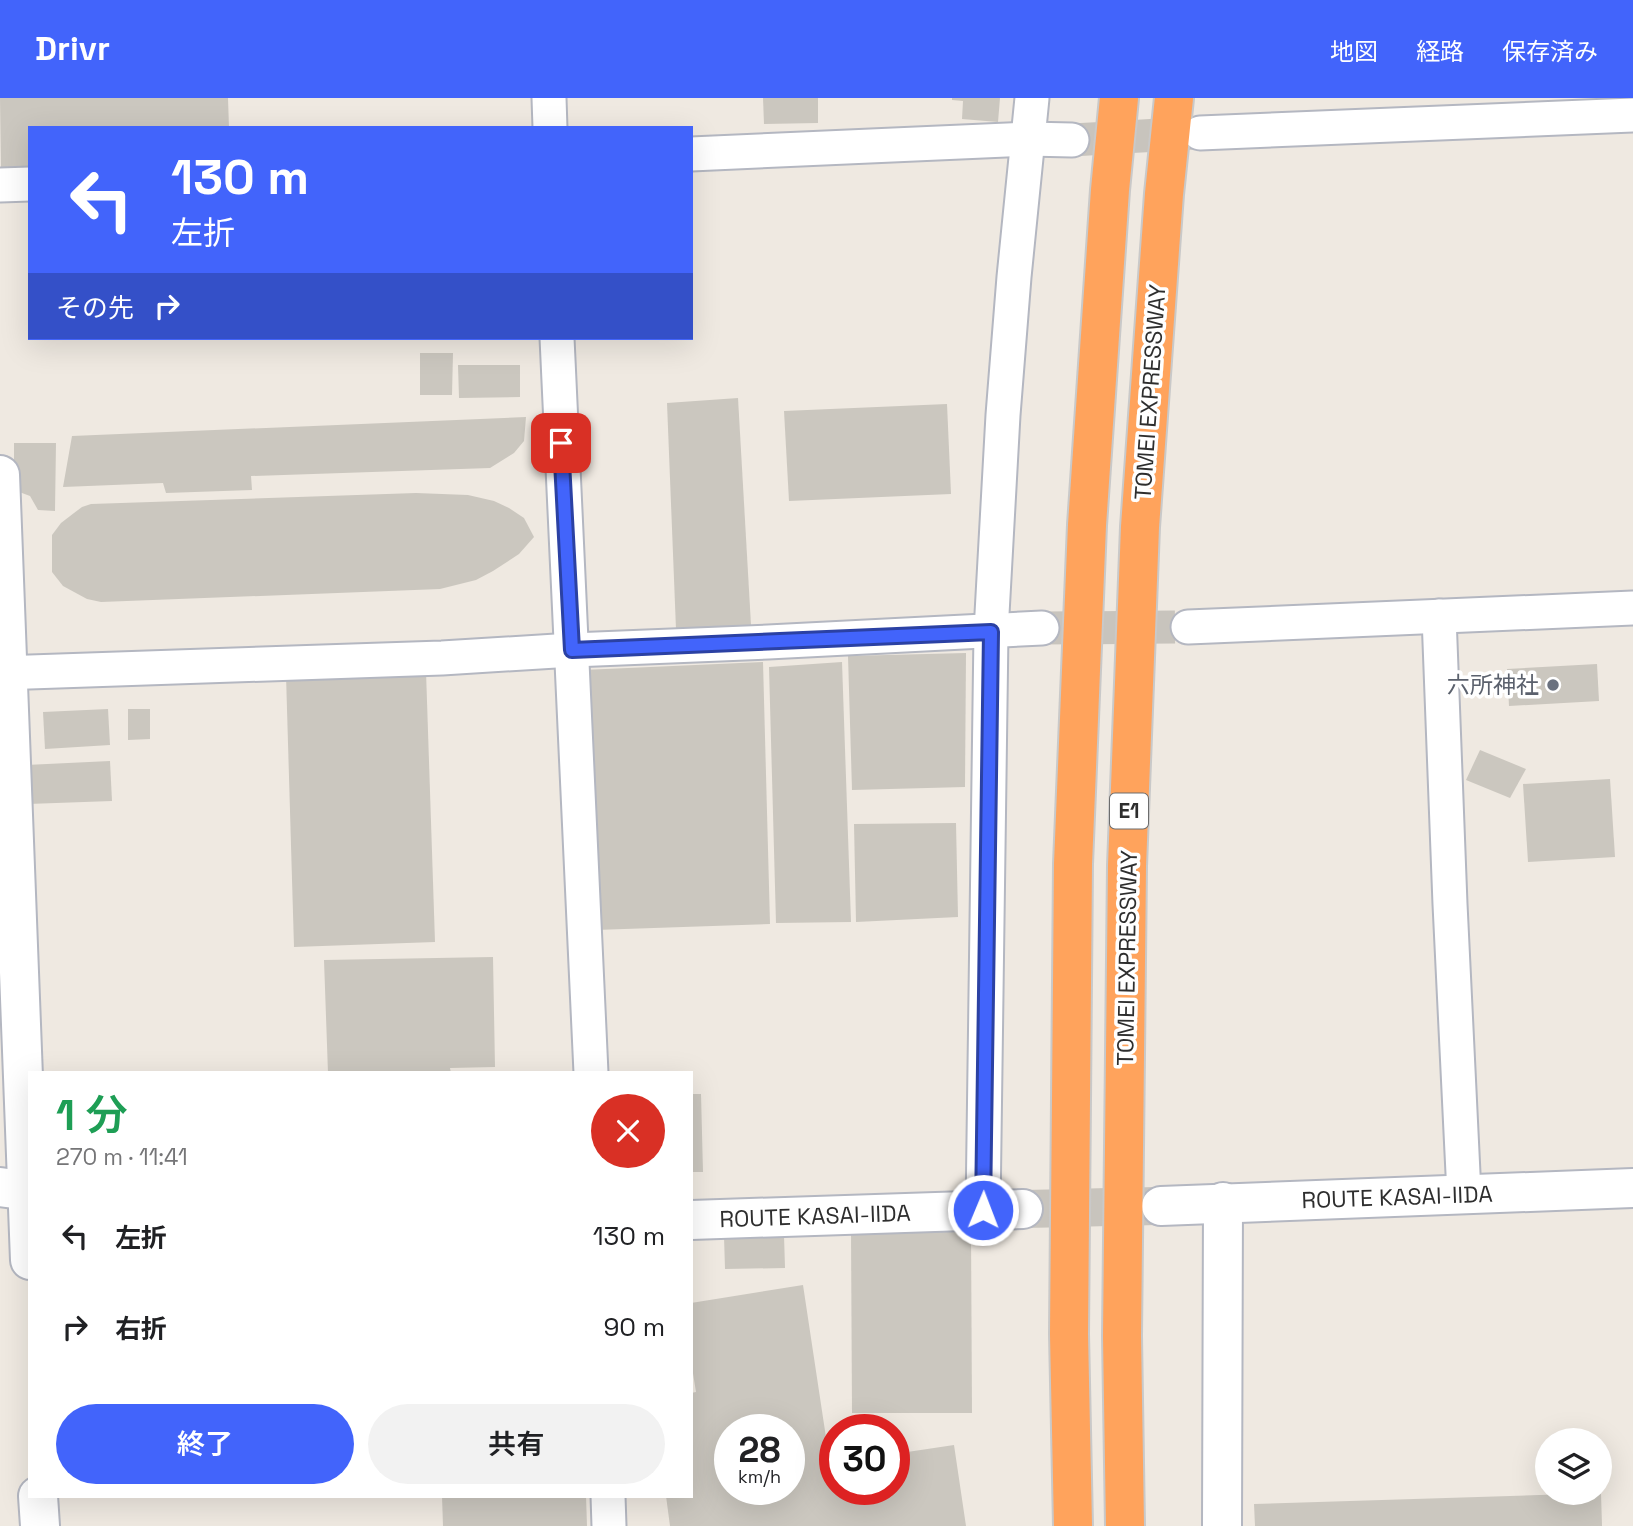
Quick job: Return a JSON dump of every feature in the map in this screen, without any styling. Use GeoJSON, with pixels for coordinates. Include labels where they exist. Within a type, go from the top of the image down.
{"type":"FeatureCollection","features":[{"type":"Feature","properties":{"kind":"highway","name":"E1"},"geometry":{"type":"LineString","coordinates":[[1073,1526],[1069,1334],[1073,864],[1087,525],[1119,98]]}},
{"type":"Feature","properties":{"kind":"highway","name":"TOMEI EXPRESSWAY"},"geometry":{"type":"LineString","coordinates":[[1125,1526],[1122,1336],[1128,852],[1140,527],[1164,194],[1174,98]]}},
{"type":"Feature","properties":{"kind":"street"},"geometry":{"type":"LineString","coordinates":[[549,98],[550,126]]}},
{"type":"Feature","properties":{"kind":"street"},"geometry":{"type":"LineString","coordinates":[[983,1210],[991,632],[1003,415],[1032,98]]}},
{"type":"Feature","properties":{"kind":"street"},"geometry":{"type":"LineString","coordinates":[[1632,98],[1633,125]]}},
{"type":"Feature","properties":{"kind":"street"},"geometry":{"type":"LineString","coordinates":[[1200,133],[1633,115]]}},
{"type":"Feature","properties":{"kind":"street"},"geometry":{"type":"LineString","coordinates":[[693,154],[1028,139],[1072,140]]}},
{"type":"Feature","properties":{"kind":"street"},"geometry":{"type":"LineString","coordinates":[[0,185],[28,184]]}},
{"type":"Feature","properties":{"kind":"street"},"geometry":{"type":"LineString","coordinates":[[557,340],[591,1071]]}},
{"type":"Feature","properties":{"kind":"street"},"geometry":{"type":"LineString","coordinates":[[0,475],[3,673],[18,918],[19,1189],[28,1247]]}},
{"type":"Feature","properties":{"kind":"street"},"geometry":{"type":"LineString","coordinates":[[1188,627],[1633,608]]}},
{"type":"Feature","properties":{"kind":"street"},"geometry":{"type":"LineString","coordinates":[[1439,616],[1464,1194]]}},
{"type":"Feature","properties":{"kind":"street"},"geometry":{"type":"LineString","coordinates":[[3,673],[442,658],[1042,628]]}},
{"type":"Feature","properties":{"kind":"street","name":"ROUTE KASAI-IIDA"},"geometry":{"type":"LineString","coordinates":[[1161,1206],[1633,1188]]}},
{"type":"Feature","properties":{"kind":"street"},"geometry":{"type":"LineString","coordinates":[[1222,1526],[1223,1202]]}},
{"type":"Feature","properties":{"kind":"street","name":"ROUTE KASAI-IIDA"},"geometry":{"type":"LineString","coordinates":[[693,1220],[1023,1209]]}},
{"type":"Feature","properties":{"kind":"street"},"geometry":{"type":"LineString","coordinates":[[38,1498],[40,1526]]}},
{"type":"Feature","properties":{"kind":"street"},"geometry":{"type":"LineString","coordinates":[[608,1498],[609,1526]]}},
{"type":"Feature","properties":{"kind":"building"},"geometry":{"type":"Polygon","coordinates":[[[0,98],[228,98],[229,126],[28,126],[28,170],[1,171],[0,98]]]}},
{"type":"Feature","properties":{"kind":"building"},"geometry":{"type":"Polygon","coordinates":[[[763,98],[818,98],[818,123],[764,124],[763,98]]]}},
{"type":"Feature","properties":{"kind":"building"},"geometry":{"type":"Polygon","coordinates":[[[952,98],[1000,98],[998,122],[962,119],[963,101],[952,98]]]}},
{"type":"Feature","properties":{"kind":"building"},"geometry":{"type":"Polygon","coordinates":[[[420,353],[453,353],[452,395],[420,395],[420,353]]]}},
{"type":"Feature","properties":{"kind":"building"},"geometry":{"type":"Polygon","coordinates":[[[458,365],[520,365],[520,397],[459,398],[458,365]]]}},
{"type":"Feature","properties":{"kind":"building"},"geometry":{"type":"Polygon","coordinates":[[[738,398],[751,625],[676,629],[667,403],[738,398]]]}},
{"type":"Feature","properties":{"kind":"building"},"geometry":{"type":"Polygon","coordinates":[[[947,404],[951,494],[789,501],[784,411],[947,404]]]}},
{"type":"Feature","properties":{"kind":"building"},"geometry":{"type":"Polygon","coordinates":[[[526,417],[524,441],[514,453],[490,468],[251,476],[252,490],[166,493],[163,483],[63,487],[72,436],[526,417]]]}},
{"type":"Feature","properties":{"kind":"building"},"geometry":{"type":"Polygon","coordinates":[[[14,443],[56,443],[55,511],[38,510],[30,496],[14,490],[14,443]]]}},
{"type":"Feature","properties":{"kind":"building"},"geometry":{"type":"Polygon","coordinates":[[[416,493],[468,495],[494,501],[524,518],[534,537],[519,554],[493,571],[476,580],[440,589],[101,602],[87,599],[63,586],[52,572],[52,535],[61,523],[82,507],[91,504],[416,493]]]}},
{"type":"Feature","properties":{"kind":"building"},"geometry":{"type":"Polygon","coordinates":[[[966,653],[965,787],[852,790],[848,656],[966,653]]]}},
{"type":"Feature","properties":{"kind":"building"},"geometry":{"type":"Polygon","coordinates":[[[763,662],[770,924],[595,930],[583,670],[763,662]]]}},
{"type":"Feature","properties":{"kind":"building"},"geometry":{"type":"Polygon","coordinates":[[[842,662],[851,922],[776,923],[769,667],[842,662]]]}},
{"type":"Feature","properties":{"kind":"building","name":"六所神社"},"geometry":{"type":"Polygon","coordinates":[[[1597,664],[1599,701],[1509,706],[1507,669],[1597,664]]]}},
{"type":"Feature","properties":{"kind":"building"},"geometry":{"type":"Polygon","coordinates":[[[426,671],[435,942],[294,947],[286,675],[426,671]]]}},
{"type":"Feature","properties":{"kind":"building"},"geometry":{"type":"Polygon","coordinates":[[[108,709],[110,745],[45,749],[43,712],[108,709]]]}},
{"type":"Feature","properties":{"kind":"building"},"geometry":{"type":"Polygon","coordinates":[[[128,709],[150,709],[150,739],[128,740],[128,709]]]}},
{"type":"Feature","properties":{"kind":"building"},"geometry":{"type":"Polygon","coordinates":[[[1480,750],[1526,769],[1510,798],[1466,780],[1480,750]]]}},
{"type":"Feature","properties":{"kind":"building"},"geometry":{"type":"Polygon","coordinates":[[[110,761],[112,801],[28,804],[26,765],[110,761]]]}},
{"type":"Feature","properties":{"kind":"building"},"geometry":{"type":"Polygon","coordinates":[[[1610,779],[1615,857],[1528,862],[1523,784],[1610,779]]]}},
{"type":"Feature","properties":{"kind":"building"},"geometry":{"type":"Polygon","coordinates":[[[956,823],[958,917],[856,922],[854,824],[956,823]]]}},
{"type":"Feature","properties":{"kind":"building"},"geometry":{"type":"Polygon","coordinates":[[[493,957],[495,1067],[450,1068],[451,1071],[328,1071],[324,960],[493,957]]]}},
{"type":"Feature","properties":{"kind":"building"},"geometry":{"type":"Polygon","coordinates":[[[693,1094],[701,1094],[703,1172],[693,1172],[693,1094]]]}},
{"type":"Feature","properties":{"kind":"building"},"geometry":{"type":"Polygon","coordinates":[[[971,1229],[972,1413],[852,1413],[851,1230],[971,1229]]]}},
{"type":"Feature","properties":{"kind":"building"},"geometry":{"type":"Polygon","coordinates":[[[784,1236],[785,1268],[725,1269],[724,1237],[784,1236]]]}},
{"type":"Feature","properties":{"kind":"building"},"geometry":{"type":"Polygon","coordinates":[[[803,1285],[822,1414],[819,1414],[819,1505],[910,1505],[910,1452],[954,1445],[966,1526],[670,1526],[666,1498],[693,1498],[693,1393],[696,1392],[693,1373],[693,1303],[803,1285]]]}},
{"type":"Feature","properties":{"kind":"building"},"geometry":{"type":"Polygon","coordinates":[[[1535,1495],[1535,1505],[1601,1505],[1602,1526],[1255,1526],[1254,1504],[1535,1495]]]}},
{"type":"Feature","properties":{"kind":"building"},"geometry":{"type":"Polygon","coordinates":[[[442,1498],[586,1498],[587,1526],[443,1526],[442,1498]]]}},
{"type":"Feature","properties":{"kind":"tunnel"},"geometry":{"type":"LineString","coordinates":[[1072,140],[1194,133]]}},
{"type":"Feature","properties":{"kind":"tunnel"},"geometry":{"type":"LineString","coordinates":[[1042,628],[1188,627]]}},
{"type":"Feature","properties":{"kind":"tunnel"},"geometry":{"type":"LineString","coordinates":[[1023,1209],[1156,1206]]}},
{"type":"Feature","properties":{"kind":"place","name":"六所神社"},"geometry":{"type":"Point","coordinates":[1553,685]}},
{"type":"Feature","properties":{"kind":"route"},"geometry":{"type":"LineString","coordinates":[[561,443],[572,650],[991,632],[983,1210]]}}]}
